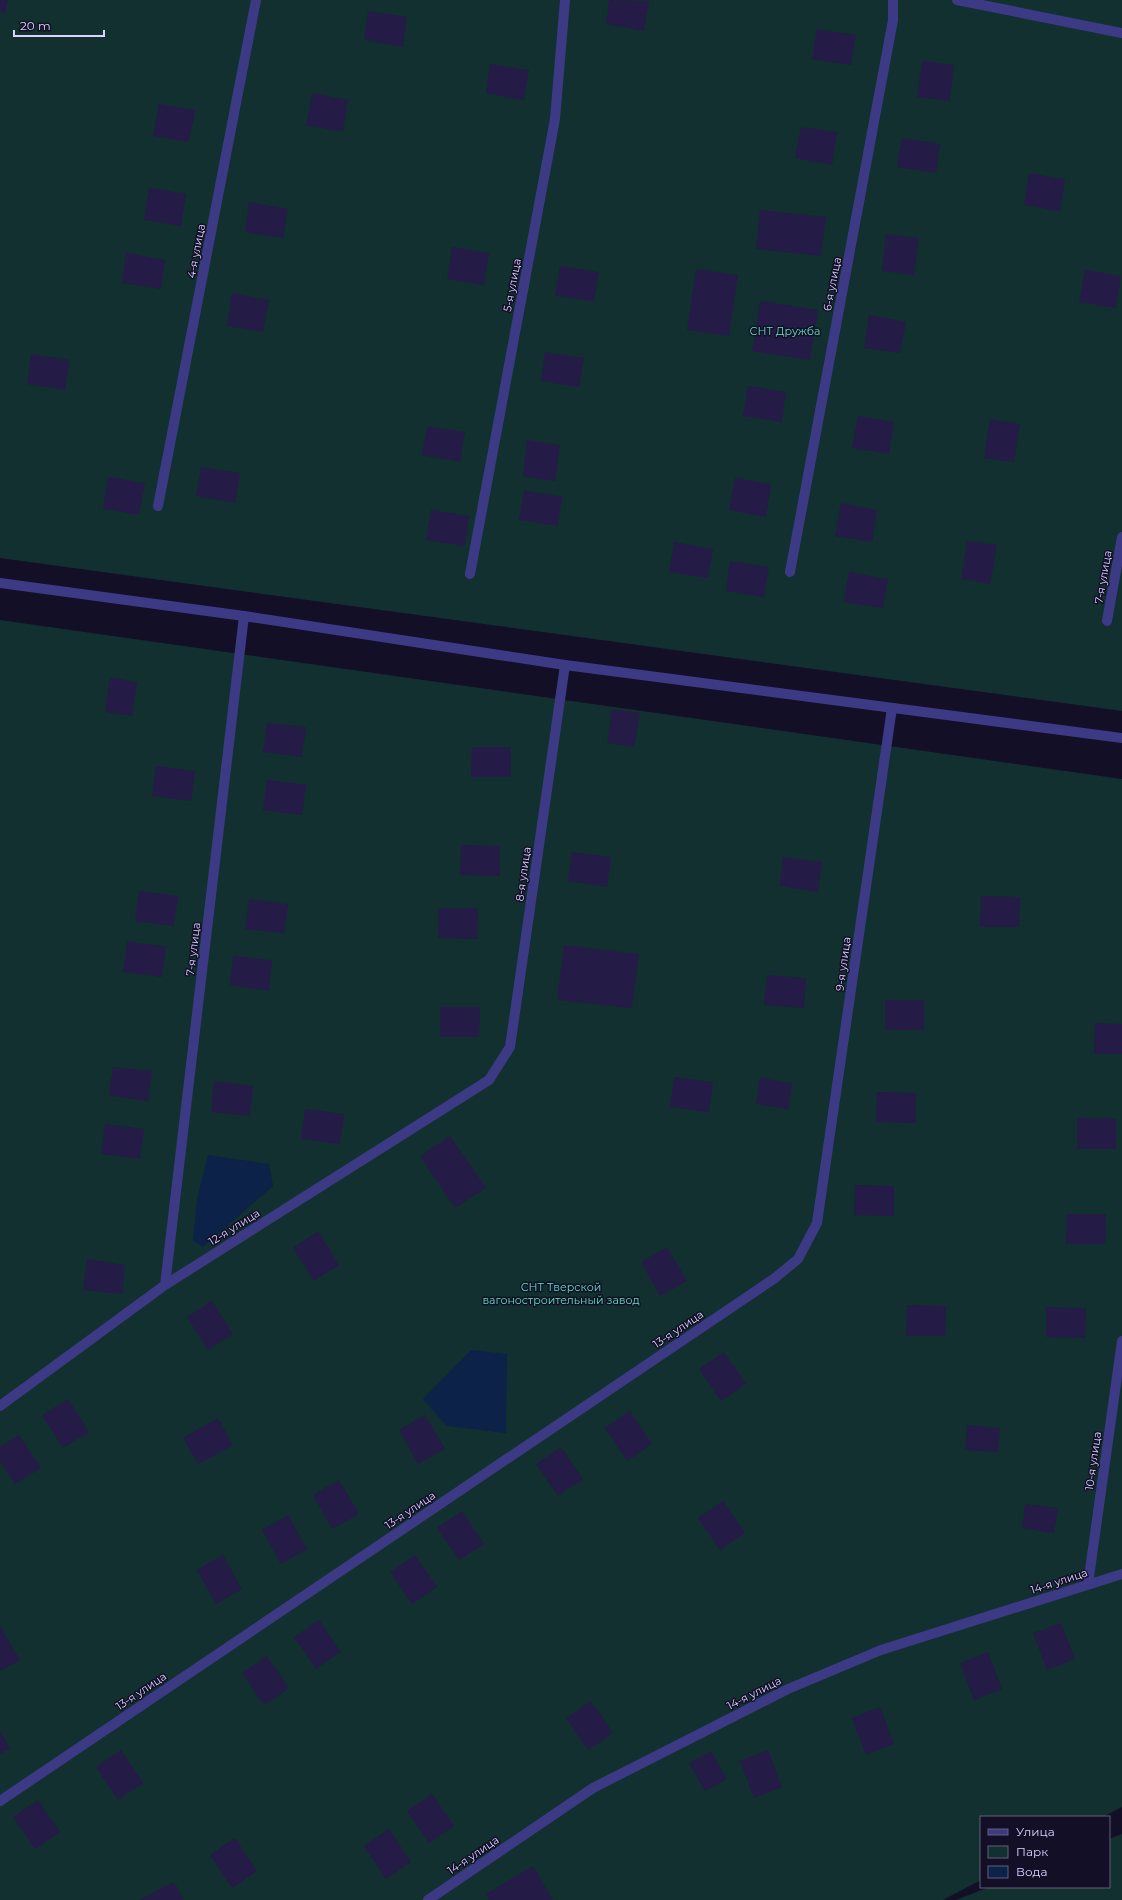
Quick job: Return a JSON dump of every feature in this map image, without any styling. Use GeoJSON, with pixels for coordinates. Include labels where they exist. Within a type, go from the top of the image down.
{"type":"FeatureCollection","features":[{"type":"Feature","properties":{"kind":"street","name":"4-я улица"},"geometry":{"type":"LineString","coordinates":[[158,506],[256,0]]}},
{"type":"Feature","properties":{"kind":"street","name":"5-я улица"},"geometry":{"type":"LineString","coordinates":[[470,574],[555,118],[565,0]]}},
{"type":"Feature","properties":{"kind":"street","name":"6-я улица"},"geometry":{"type":"LineString","coordinates":[[790,572],[893,20],[893,0]]}},
{"type":"Feature","properties":{"kind":"street"},"geometry":{"type":"LineString","coordinates":[[956,0],[1122,33]]}},
{"type":"Feature","properties":{"kind":"street","name":"7-я улица"},"geometry":{"type":"LineString","coordinates":[[1107,621],[1122,538]]}},
{"type":"Feature","properties":{"kind":"street"},"geometry":{"type":"LineString","coordinates":[[0,583],[244,616],[565,665],[1122,738]]}},
{"type":"Feature","properties":{"kind":"street","name":"7-я улица"},"geometry":{"type":"LineString","coordinates":[[165,1285],[244,616]]}},
{"type":"Feature","properties":{"kind":"street","name":"8-я улица"},"geometry":{"type":"LineString","coordinates":[[489,1080],[510,1047],[565,665]]}},
{"type":"Feature","properties":{"kind":"street","name":"9-я улица"},"geometry":{"type":"LineString","coordinates":[[817,1223],[892,708]]}},
{"type":"Feature","properties":{"kind":"street","name":"12-я улица"},"geometry":{"type":"LineString","coordinates":[[0,1406],[165,1285],[489,1080]]}},
{"type":"Feature","properties":{"kind":"street","name":"13-я улица"},"geometry":{"type":"LineString","coordinates":[[0,1802],[775,1278],[798,1259],[817,1223]]}},
{"type":"Feature","properties":{"kind":"street","name":"10-я улица"},"geometry":{"type":"LineString","coordinates":[[1088,1584],[1122,1341]]}},
{"type":"Feature","properties":{"kind":"street","name":"14-я улица"},"geometry":{"type":"LineString","coordinates":[[428,1900],[593,1788],[788,1689],[881,1650],[1122,1574]]}},
{"type":"Feature","properties":{"kind":"green space","name":"СНТ Дружба"},"geometry":{"type":"Polygon","coordinates":[[[0,0],[1122,0],[1122,711],[0,558],[0,0]]]}},
{"type":"Feature","properties":{"kind":"green space","name":"СНТ Тверской вагоностроительный завод"},"geometry":{"type":"Polygon","coordinates":[[[0,620],[1122,779],[1122,1807],[1105,1816],[980,1816],[980,1881],[943,1900],[0,1900],[0,620]]]}},
{"type":"Feature","properties":{"kind":"green space"},"geometry":{"type":"Polygon","coordinates":[[[1122,1834],[1122,1900],[956,1900],[986,1888],[1110,1888],[1110,1839],[1122,1834]]]}},
{"type":"Feature","properties":{"kind":"water"},"geometry":{"type":"Polygon","coordinates":[[[208,1155],[269,1164],[273,1186],[203,1247],[193,1241],[197,1199],[208,1155]]]}},
{"type":"Feature","properties":{"kind":"water"},"geometry":{"type":"Polygon","coordinates":[[[471,1350],[507,1354],[506,1433],[447,1426],[423,1399],[471,1350]]]}},
{"type":"Feature","properties":{"kind":"building"},"geometry":{"type":"Polygon","coordinates":[[[0,0],[8,0],[5,13],[0,12],[0,0]]]}},
{"type":"Feature","properties":{"kind":"building"},"geometry":{"type":"Polygon","coordinates":[[[609,0],[649,1],[644,31],[606,24],[609,0]]]}},
{"type":"Feature","properties":{"kind":"building"},"geometry":{"type":"Polygon","coordinates":[[[368,11],[407,17],[403,47],[364,40],[368,11]]]}},
{"type":"Feature","properties":{"kind":"building"},"geometry":{"type":"Polygon","coordinates":[[[817,29],[856,35],[851,65],[812,59],[817,29]]]}},
{"type":"Feature","properties":{"kind":"building"},"geometry":{"type":"Polygon","coordinates":[[[922,61],[954,65],[950,101],[917,97],[922,61]]]}},
{"type":"Feature","properties":{"kind":"building"},"geometry":{"type":"Polygon","coordinates":[[[490,64],[529,70],[524,100],[486,93],[490,64]]]}},
{"type":"Feature","properties":{"kind":"building"},"geometry":{"type":"Polygon","coordinates":[[[312,93],[348,100],[343,131],[306,126],[312,93]]]}},
{"type":"Feature","properties":{"kind":"building"},"geometry":{"type":"Polygon","coordinates":[[[159,104],[195,110],[189,142],[153,136],[159,104]]]}},
{"type":"Feature","properties":{"kind":"building"},"geometry":{"type":"Polygon","coordinates":[[[801,127],[837,132],[832,165],[795,158],[801,127]]]}},
{"type":"Feature","properties":{"kind":"building"},"geometry":{"type":"Polygon","coordinates":[[[902,138],[940,144],[936,173],[897,167],[902,138]]]}},
{"type":"Feature","properties":{"kind":"building"},"geometry":{"type":"Polygon","coordinates":[[[1029,173],[1065,179],[1060,211],[1024,205],[1029,173]]]}},
{"type":"Feature","properties":{"kind":"building"},"geometry":{"type":"Polygon","coordinates":[[[149,188],[186,194],[181,226],[144,220],[149,188]]]}},
{"type":"Feature","properties":{"kind":"building"},"geometry":{"type":"Polygon","coordinates":[[[249,202],[288,209],[283,238],[245,232],[249,202]]]}},
{"type":"Feature","properties":{"kind":"building"},"geometry":{"type":"Polygon","coordinates":[[[760,210],[826,217],[821,256],[756,249],[760,210]]]}},
{"type":"Feature","properties":{"kind":"building"},"geometry":{"type":"Polygon","coordinates":[[[886,234],[919,238],[914,275],[882,271],[886,234]]]}},
{"type":"Feature","properties":{"kind":"building"},"geometry":{"type":"Polygon","coordinates":[[[452,247],[489,253],[484,285],[447,279],[452,247]]]}},
{"type":"Feature","properties":{"kind":"building"},"geometry":{"type":"Polygon","coordinates":[[[126,253],[165,260],[161,289],[122,283],[126,253]]]}},
{"type":"Feature","properties":{"kind":"building"},"geometry":{"type":"Polygon","coordinates":[[[560,266],[599,272],[594,301],[555,296],[560,266]]]}},
{"type":"Feature","properties":{"kind":"building"},"geometry":{"type":"Polygon","coordinates":[[[696,269],[738,275],[729,336],[687,330],[696,269]]]}},
{"type":"Feature","properties":{"kind":"building"},"geometry":{"type":"Polygon","coordinates":[[[1085,270],[1121,276],[1116,308],[1079,302],[1085,270]]]}},
{"type":"Feature","properties":{"kind":"building"},"geometry":{"type":"Polygon","coordinates":[[[232,293],[269,300],[263,332],[227,326],[232,293]]]}},
{"type":"Feature","properties":{"kind":"building"},"geometry":{"type":"Polygon","coordinates":[[[760,301],[818,310],[810,360],[752,351],[760,301]]]}},
{"type":"Feature","properties":{"kind":"building"},"geometry":{"type":"Polygon","coordinates":[[[869,315],[906,322],[900,353],[864,348],[869,315]]]}},
{"type":"Feature","properties":{"kind":"building"},"geometry":{"type":"Polygon","coordinates":[[[545,352],[584,358],[579,387],[541,381],[545,352]]]}},
{"type":"Feature","properties":{"kind":"building"},"geometry":{"type":"Polygon","coordinates":[[[31,354],[70,360],[65,390],[27,384],[31,354]]]}},
{"type":"Feature","properties":{"kind":"building"},"geometry":{"type":"Polygon","coordinates":[[[748,386],[786,392],[782,422],[743,416],[748,386]]]}},
{"type":"Feature","properties":{"kind":"building"},"geometry":{"type":"Polygon","coordinates":[[[858,416],[894,422],[889,454],[852,448],[858,416]]]}},
{"type":"Feature","properties":{"kind":"building"},"geometry":{"type":"Polygon","coordinates":[[[990,419],[1020,424],[1014,462],[984,458],[990,419]]]}},
{"type":"Feature","properties":{"kind":"building"},"geometry":{"type":"Polygon","coordinates":[[[427,426],[465,432],[460,462],[422,455],[427,426]]]}},
{"type":"Feature","properties":{"kind":"building"},"geometry":{"type":"Polygon","coordinates":[[[527,440],[560,445],[555,481],[523,477],[527,440]]]}},
{"type":"Feature","properties":{"kind":"building"},"geometry":{"type":"Polygon","coordinates":[[[201,467],[240,473],[235,503],[196,496],[201,467]]]}},
{"type":"Feature","properties":{"kind":"building"},"geometry":{"type":"Polygon","coordinates":[[[108,477],[145,483],[139,515],[103,509],[108,477]]]}},
{"type":"Feature","properties":{"kind":"building"},"geometry":{"type":"Polygon","coordinates":[[[735,478],[771,484],[766,517],[729,510],[735,478]]]}},
{"type":"Feature","properties":{"kind":"building"},"geometry":{"type":"Polygon","coordinates":[[[524,490],[562,497],[558,526],[519,520],[524,490]]]}},
{"type":"Feature","properties":{"kind":"building"},"geometry":{"type":"Polygon","coordinates":[[[841,503],[877,510],[872,542],[835,536],[841,503]]]}},
{"type":"Feature","properties":{"kind":"building"},"geometry":{"type":"Polygon","coordinates":[[[431,510],[469,516],[465,546],[426,540],[431,510]]]}},
{"type":"Feature","properties":{"kind":"building"},"geometry":{"type":"Polygon","coordinates":[[[967,541],[997,545],[990,584],[961,579],[967,541]]]}},
{"type":"Feature","properties":{"kind":"building"},"geometry":{"type":"Polygon","coordinates":[[[674,542],[713,549],[708,578],[669,572],[674,542]]]}},
{"type":"Feature","properties":{"kind":"building"},"geometry":{"type":"Polygon","coordinates":[[[730,561],[769,567],[764,597],[726,591],[730,561]]]}},
{"type":"Feature","properties":{"kind":"building"},"geometry":{"type":"Polygon","coordinates":[[[849,572],[888,579],[883,608],[844,602],[849,572]]]}},
{"type":"Feature","properties":{"kind":"building"},"geometry":{"type":"Polygon","coordinates":[[[110,677],[137,682],[132,716],[105,712],[110,677]]]}},
{"type":"Feature","properties":{"kind":"building"},"geometry":{"type":"Polygon","coordinates":[[[612,709],[640,713],[634,747],[607,743],[612,709]]]}},
{"type":"Feature","properties":{"kind":"building"},"geometry":{"type":"Polygon","coordinates":[[[267,723],[306,727],[302,757],[263,752],[267,723]]]}},
{"type":"Feature","properties":{"kind":"building"},"geometry":{"type":"Polygon","coordinates":[[[472,747],[511,747],[511,777],[471,777],[472,747]]]}},
{"type":"Feature","properties":{"kind":"building"},"geometry":{"type":"Polygon","coordinates":[[[156,766],[195,771],[191,801],[152,796],[156,766]]]}},
{"type":"Feature","properties":{"kind":"building"},"geometry":{"type":"Polygon","coordinates":[[[267,780],[306,785],[302,815],[263,810],[267,780]]]}},
{"type":"Feature","properties":{"kind":"building"},"geometry":{"type":"Polygon","coordinates":[[[461,845],[500,846],[500,876],[460,875],[461,845]]]}},
{"type":"Feature","properties":{"kind":"building"},"geometry":{"type":"Polygon","coordinates":[[[572,852],[611,857],[607,887],[568,881],[572,852]]]}},
{"type":"Feature","properties":{"kind":"building"},"geometry":{"type":"Polygon","coordinates":[[[783,857],[822,862],[818,892],[780,886],[783,857]]]}},
{"type":"Feature","properties":{"kind":"building"},"geometry":{"type":"Polygon","coordinates":[[[139,891],[178,896],[174,926],[135,921],[139,891]]]}},
{"type":"Feature","properties":{"kind":"building"},"geometry":{"type":"Polygon","coordinates":[[[981,896],[1020,897],[1019,927],[980,927],[981,896]]]}},
{"type":"Feature","properties":{"kind":"building"},"geometry":{"type":"Polygon","coordinates":[[[249,899],[288,904],[284,933],[245,929],[249,899]]]}},
{"type":"Feature","properties":{"kind":"building"},"geometry":{"type":"Polygon","coordinates":[[[439,908],[478,908],[477,939],[438,938],[439,908]]]}},
{"type":"Feature","properties":{"kind":"building"},"geometry":{"type":"Polygon","coordinates":[[[127,942],[166,946],[162,977],[123,972],[127,942]]]}},
{"type":"Feature","properties":{"kind":"building"},"geometry":{"type":"Polygon","coordinates":[[[564,945],[639,954],[632,1008],[557,1000],[564,945]]]}},
{"type":"Feature","properties":{"kind":"building"},"geometry":{"type":"Polygon","coordinates":[[[233,956],[272,960],[269,991],[230,985],[233,956]]]}},
{"type":"Feature","properties":{"kind":"building"},"geometry":{"type":"Polygon","coordinates":[[[767,975],[806,978],[804,1008],[764,1005],[767,975]]]}},
{"type":"Feature","properties":{"kind":"building"},"geometry":{"type":"Polygon","coordinates":[[[885,1000],[924,1000],[924,1030],[885,1030],[885,1000]]]}},
{"type":"Feature","properties":{"kind":"building"},"geometry":{"type":"Polygon","coordinates":[[[440,1007],[480,1007],[479,1037],[440,1037],[440,1007]]]}},
{"type":"Feature","properties":{"kind":"building"},"geometry":{"type":"Polygon","coordinates":[[[1095,1023],[1122,1024],[1122,1054],[1094,1054],[1095,1023]]]}},
{"type":"Feature","properties":{"kind":"building"},"geometry":{"type":"Polygon","coordinates":[[[113,1067],[152,1071],[148,1101],[109,1096],[113,1067]]]}},
{"type":"Feature","properties":{"kind":"building"},"geometry":{"type":"Polygon","coordinates":[[[674,1077],[713,1082],[709,1112],[670,1107],[674,1077]]]}},
{"type":"Feature","properties":{"kind":"building"},"geometry":{"type":"Polygon","coordinates":[[[760,1078],[792,1083],[788,1109],[756,1104],[760,1078]]]}},
{"type":"Feature","properties":{"kind":"building"},"geometry":{"type":"Polygon","coordinates":[[[214,1081],[253,1086],[250,1116],[211,1112],[214,1081]]]}},
{"type":"Feature","properties":{"kind":"building"},"geometry":{"type":"Polygon","coordinates":[[[877,1092],[916,1093],[916,1123],[876,1122],[877,1092]]]}},
{"type":"Feature","properties":{"kind":"building"},"geometry":{"type":"Polygon","coordinates":[[[305,1109],[344,1114],[340,1144],[301,1139],[305,1109]]]}},
{"type":"Feature","properties":{"kind":"building"},"geometry":{"type":"Polygon","coordinates":[[[1077,1118],[1116,1119],[1116,1149],[1077,1149],[1077,1118]]]}},
{"type":"Feature","properties":{"kind":"building"},"geometry":{"type":"Polygon","coordinates":[[[105,1124],[144,1129],[140,1159],[101,1154],[105,1124]]]}},
{"type":"Feature","properties":{"kind":"building"},"geometry":{"type":"Polygon","coordinates":[[[450,1136],[486,1188],[455,1208],[420,1156],[450,1136]]]}},
{"type":"Feature","properties":{"kind":"building"},"geometry":{"type":"Polygon","coordinates":[[[855,1185],[894,1186],[894,1216],[854,1215],[855,1185]]]}},
{"type":"Feature","properties":{"kind":"building"},"geometry":{"type":"Polygon","coordinates":[[[1067,1214],[1106,1214],[1105,1244],[1066,1244],[1067,1214]]]}},
{"type":"Feature","properties":{"kind":"building"},"geometry":{"type":"Polygon","coordinates":[[[318,1231],[339,1265],[314,1281],[293,1248],[318,1231]]]}},
{"type":"Feature","properties":{"kind":"building"},"geometry":{"type":"Polygon","coordinates":[[[667,1247],[687,1281],[660,1296],[641,1262],[667,1247]]]}},
{"type":"Feature","properties":{"kind":"building"},"geometry":{"type":"Polygon","coordinates":[[[87,1259],[125,1265],[122,1294],[83,1290],[87,1259]]]}},
{"type":"Feature","properties":{"kind":"building"},"geometry":{"type":"Polygon","coordinates":[[[212,1301],[233,1334],[208,1350],[187,1317],[212,1301]]]}},
{"type":"Feature","properties":{"kind":"building"},"geometry":{"type":"Polygon","coordinates":[[[907,1305],[946,1306],[945,1336],[906,1336],[907,1305]]]}},
{"type":"Feature","properties":{"kind":"building"},"geometry":{"type":"Polygon","coordinates":[[[1046,1307],[1086,1308],[1085,1338],[1046,1337],[1046,1307]]]}},
{"type":"Feature","properties":{"kind":"building"},"geometry":{"type":"Polygon","coordinates":[[[724,1352],[746,1384],[721,1401],[699,1369],[724,1352]]]}},
{"type":"Feature","properties":{"kind":"building"},"geometry":{"type":"Polygon","coordinates":[[[68,1399],[89,1432],[63,1448],[42,1415],[68,1399]]]}},
{"type":"Feature","properties":{"kind":"building"},"geometry":{"type":"Polygon","coordinates":[[[630,1411],[652,1444],[627,1461],[605,1428],[630,1411]]]}},
{"type":"Feature","properties":{"kind":"building"},"geometry":{"type":"Polygon","coordinates":[[[425,1415],[445,1449],[418,1464],[399,1430],[425,1415]]]}},
{"type":"Feature","properties":{"kind":"building"},"geometry":{"type":"Polygon","coordinates":[[[218,1418],[233,1445],[198,1464],[183,1438],[218,1418]]]}},
{"type":"Feature","properties":{"kind":"building"},"geometry":{"type":"Polygon","coordinates":[[[967,1425],[1000,1428],[998,1452],[965,1450],[967,1425]]]}},
{"type":"Feature","properties":{"kind":"building"},"geometry":{"type":"Polygon","coordinates":[[[19,1435],[41,1468],[15,1484],[0,1461],[0,1447],[19,1435]]]}},
{"type":"Feature","properties":{"kind":"building"},"geometry":{"type":"Polygon","coordinates":[[[561,1447],[583,1479],[558,1496],[536,1464],[561,1447]]]}},
{"type":"Feature","properties":{"kind":"building"},"geometry":{"type":"Polygon","coordinates":[[[339,1480],[359,1514],[332,1529],[313,1495],[339,1480]]]}},
{"type":"Feature","properties":{"kind":"building"},"geometry":{"type":"Polygon","coordinates":[[[723,1501],[745,1533],[720,1550],[698,1518],[723,1501]]]}},
{"type":"Feature","properties":{"kind":"building"},"geometry":{"type":"Polygon","coordinates":[[[1025,1504],[1058,1508],[1054,1533],[1022,1528],[1025,1504]]]}},
{"type":"Feature","properties":{"kind":"building"},"geometry":{"type":"Polygon","coordinates":[[[462,1511],[484,1544],[459,1560],[437,1528],[462,1511]]]}},
{"type":"Feature","properties":{"kind":"building"},"geometry":{"type":"Polygon","coordinates":[[[288,1515],[307,1549],[281,1564],[262,1530],[288,1515]]]}},
{"type":"Feature","properties":{"kind":"building"},"geometry":{"type":"Polygon","coordinates":[[[223,1555],[242,1589],[216,1604],[197,1570],[223,1555]]]}},
{"type":"Feature","properties":{"kind":"building"},"geometry":{"type":"Polygon","coordinates":[[[415,1555],[437,1587],[412,1604],[390,1572],[415,1555]]]}},
{"type":"Feature","properties":{"kind":"building"},"geometry":{"type":"Polygon","coordinates":[[[319,1620],[341,1652],[316,1669],[294,1637],[319,1620]]]}},
{"type":"Feature","properties":{"kind":"building"},"geometry":{"type":"Polygon","coordinates":[[[1061,1623],[1075,1659],[1047,1670],[1033,1633],[1061,1623]]]}},
{"type":"Feature","properties":{"kind":"building"},"geometry":{"type":"Polygon","coordinates":[[[0,1626],[20,1660],[0,1671],[0,1626]]]}},
{"type":"Feature","properties":{"kind":"building"},"geometry":{"type":"Polygon","coordinates":[[[988,1652],[1002,1689],[974,1700],[960,1663],[988,1652]]]}},
{"type":"Feature","properties":{"kind":"building"},"geometry":{"type":"Polygon","coordinates":[[[267,1656],[289,1688],[264,1705],[242,1673],[267,1656]]]}},
{"type":"Feature","properties":{"kind":"building"},"geometry":{"type":"Polygon","coordinates":[[[591,1701],[613,1733],[588,1750],[566,1718],[591,1701]]]}},
{"type":"Feature","properties":{"kind":"building"},"geometry":{"type":"Polygon","coordinates":[[[880,1707],[894,1744],[866,1755],[852,1718],[880,1707]]]}},
{"type":"Feature","properties":{"kind":"building"},"geometry":{"type":"Polygon","coordinates":[[[0,1731],[10,1748],[0,1754],[0,1731]]]}},
{"type":"Feature","properties":{"kind":"building"},"geometry":{"type":"Polygon","coordinates":[[[121,1750],[143,1783],[118,1800],[96,1767],[121,1750]]]}},
{"type":"Feature","properties":{"kind":"building"},"geometry":{"type":"Polygon","coordinates":[[[768,1750],[782,1787],[754,1798],[740,1761],[768,1750]]]}},
{"type":"Feature","properties":{"kind":"building"},"geometry":{"type":"Polygon","coordinates":[[[711,1751],[727,1779],[705,1791],[689,1763],[711,1751]]]}},
{"type":"Feature","properties":{"kind":"building"},"geometry":{"type":"Polygon","coordinates":[[[432,1794],[454,1826],[429,1843],[407,1811],[432,1794]]]}},
{"type":"Feature","properties":{"kind":"building"},"geometry":{"type":"Polygon","coordinates":[[[38,1800],[60,1832],[35,1849],[13,1817],[38,1800]]]}},
{"type":"Feature","properties":{"kind":"building"},"geometry":{"type":"Polygon","coordinates":[[[389,1829],[411,1862],[386,1879],[364,1846],[389,1829]]]}},
{"type":"Feature","properties":{"kind":"building"},"geometry":{"type":"Polygon","coordinates":[[[235,1838],[257,1871],[232,1888],[210,1855],[235,1838]]]}},
{"type":"Feature","properties":{"kind":"building"},"geometry":{"type":"Polygon","coordinates":[[[533,1866],[553,1900],[489,1900],[486,1894],[533,1866]]]}},
{"type":"Feature","properties":{"kind":"building"},"geometry":{"type":"Polygon","coordinates":[[[174,1882],[184,1900],[139,1900],[174,1882]]]}}]}
